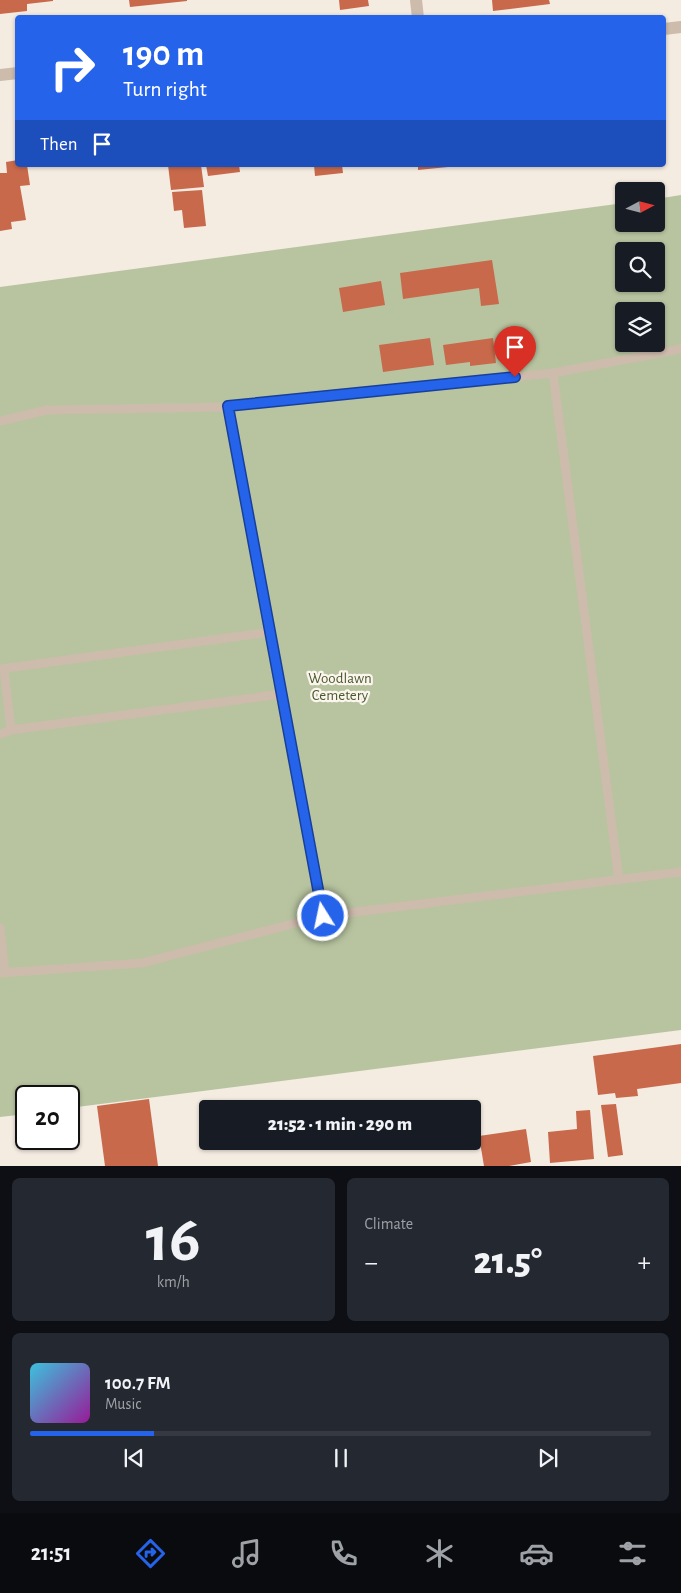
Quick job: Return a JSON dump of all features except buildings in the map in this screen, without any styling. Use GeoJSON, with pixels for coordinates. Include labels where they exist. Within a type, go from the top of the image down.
{"type":"FeatureCollection","features":[{"type":"Feature","properties":{"kind":"street"},"geometry":{"type":"LineString","coordinates":[[416,0],[418,15]]}},
{"type":"Feature","properties":{"kind":"street"},"geometry":{"type":"LineString","coordinates":[[666,29],[681,27]]}},
{"type":"Feature","properties":{"kind":"street"},"geometry":{"type":"LineString","coordinates":[[0,75],[15,73]]}},
{"type":"Feature","properties":{"kind":"lane"},"geometry":{"type":"LineString","coordinates":[[0,420],[47,410],[228,406],[553,373],[681,349]]}},
{"type":"Feature","properties":{"kind":"lane"},"geometry":{"type":"LineString","coordinates":[[553,373],[620,880]]}},
{"type":"Feature","properties":{"kind":"lane"},"geometry":{"type":"LineString","coordinates":[[228,406],[323,916]]}},
{"type":"Feature","properties":{"kind":"lane"},"geometry":{"type":"LineString","coordinates":[[11,730],[2,669],[271,632]]}},
{"type":"Feature","properties":{"kind":"lane"},"geometry":{"type":"LineString","coordinates":[[0,734],[11,730],[282,694]]}},
{"type":"Feature","properties":{"kind":"lane"},"geometry":{"type":"LineString","coordinates":[[0,928],[3,973],[142,963],[323,916],[681,872]]}},
{"type":"Feature","properties":{"kind":"green space","name":"Woodlawn Cemetery"},"geometry":{"type":"Polygon","coordinates":[[[681,195],[681,1030],[80,1107],[80,1085],[15,1085],[15,1115],[0,1117],[0,287],[615,204],[615,232],[665,232],[665,198],[681,195]]]}},
{"type":"Feature","properties":{"kind":"route"},"geometry":{"type":"LineString","coordinates":[[323,916],[228,406],[515,377]]}}]}
